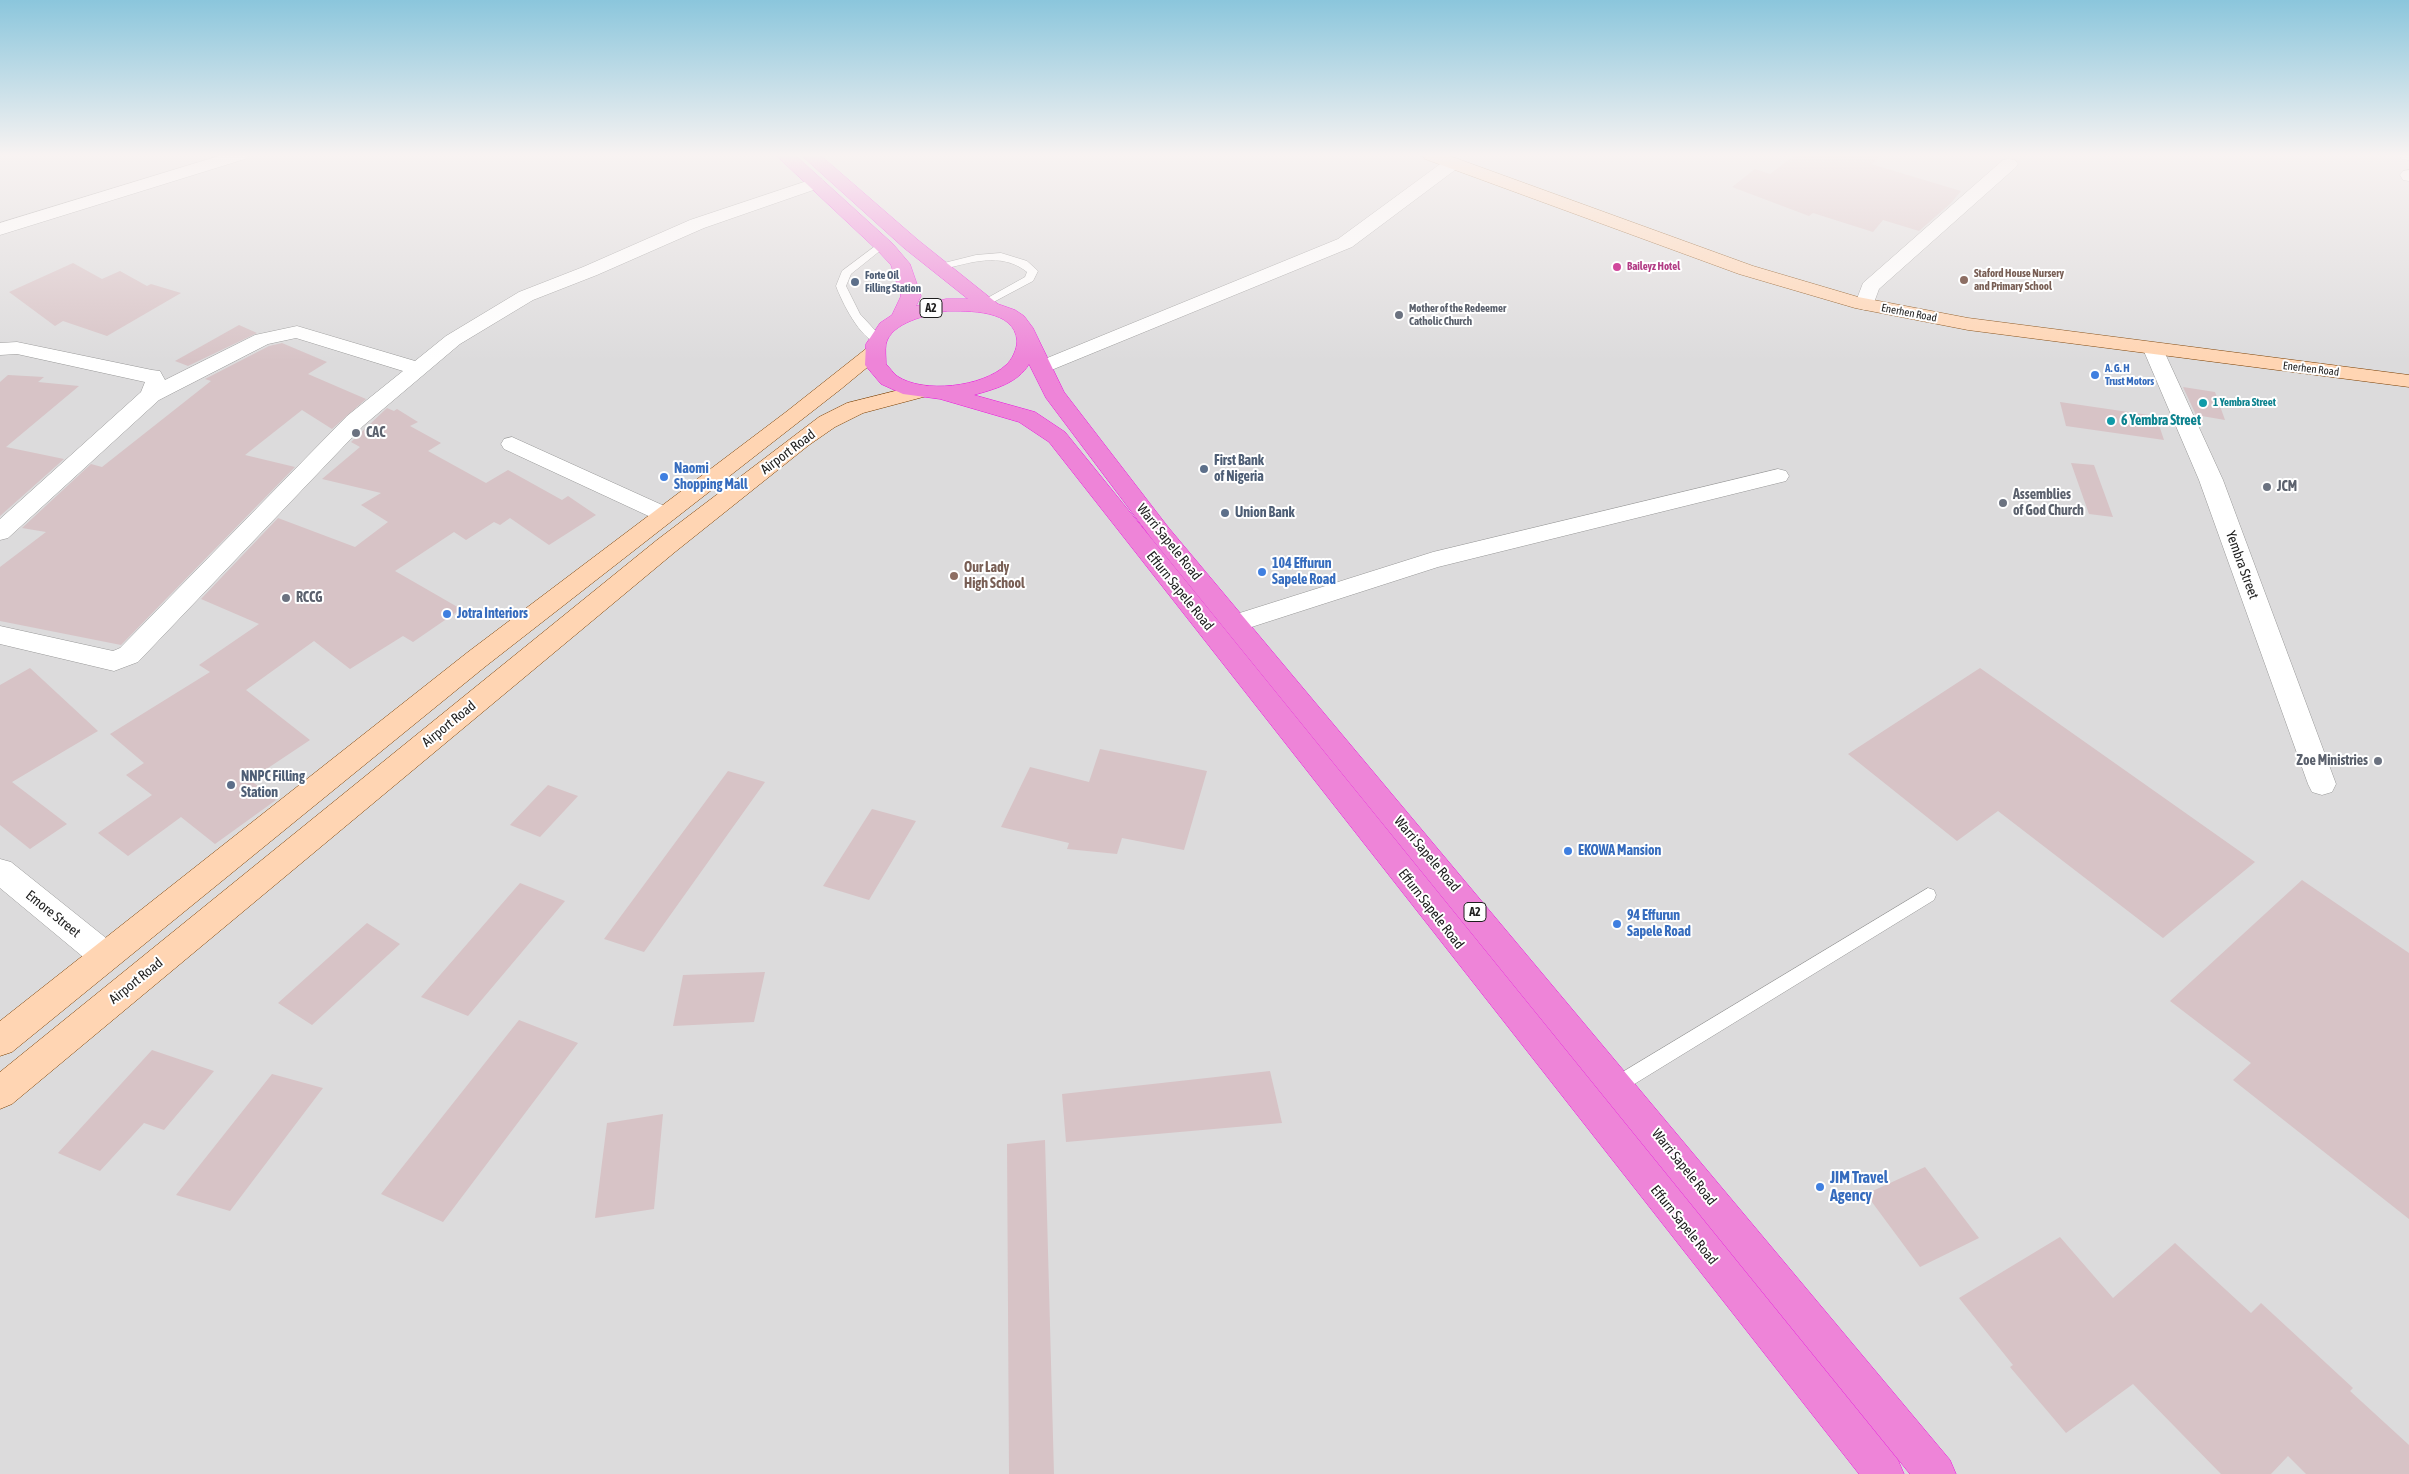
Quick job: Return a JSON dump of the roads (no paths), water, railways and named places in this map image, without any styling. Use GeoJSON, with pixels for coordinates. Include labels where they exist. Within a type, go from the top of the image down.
{"type":"FeatureCollection","features":[{"type":"Feature","properties":{"kind":"highway","name":"A2"},"geometry":{"type":"LineString","coordinates":[[860,224],[900,264],[907,279],[911,296],[901,318]]}},
{"type":"Feature","properties":{"kind":"highway","name":"A2"},"geometry":{"type":"LineString","coordinates":[[890,224],[989,306],[1011,316],[1023,328],[1035,354],[1025,356],[1013,370],[1001,378],[971,390],[932,392],[899,385],[885,376],[876,365],[876,346],[887,328],[901,318],[922,310],[946,305],[989,306]]}},
{"type":"Feature","properties":{"kind":"highway","name":"Warri Sapele Road"},"geometry":{"type":"LineString","coordinates":[[1035,354],[1054,393],[1160,533],[1936,1474]]}},
{"type":"Feature","properties":{"kind":"highway","name":"Effurn Sapele Road"},"geometry":{"type":"LineString","coordinates":[[932,392],[1027,417],[1057,437],[1884,1474]]}},
{"type":"Feature","properties":{"kind":"main road","name":"Enerhen Road"},"geometry":{"type":"LineString","coordinates":[[1622,224],[1746,270],[1865,304],[1968,324],[2409,381]]}},
{"type":"Feature","properties":{"kind":"main road","name":"Airport Road"},"geometry":{"type":"LineString","coordinates":[[0,1041],[399,719],[663,514],[815,401],[876,346]]}},
{"type":"Feature","properties":{"kind":"main road","name":"Airport Road"},"geometry":{"type":"LineString","coordinates":[[0,1093],[666,546],[827,422],[855,408],[932,392]]}},
{"type":"Feature","properties":{"kind":"main road"},"geometry":{"type":"LineString","coordinates":[[547,604],[577,620]]}},
{"type":"Feature","properties":{"kind":"street"},"geometry":{"type":"LineString","coordinates":[[0,229],[17,224]]}},
{"type":"Feature","properties":{"kind":"street"},"geometry":{"type":"LineString","coordinates":[[0,635],[114,661],[129,656],[355,421],[453,340],[526,296],[590,272],[698,224]]}},
{"type":"Feature","properties":{"kind":"street"},"geometry":{"type":"LineString","coordinates":[[1035,354],[1345,243],[1368,224]]}},
{"type":"Feature","properties":{"kind":"street"},"geometry":{"type":"LineString","coordinates":[[1865,304],[1870,287],[1941,224]]}},
{"type":"Feature","properties":{"kind":"street"},"geometry":{"type":"LineString","coordinates":[[0,532],[151,395],[262,339],[297,332],[419,368]]}},
{"type":"Feature","properties":{"kind":"street"},"geometry":{"type":"LineString","coordinates":[[0,349],[17,348],[152,376],[156,382],[151,395]]}},
{"type":"Feature","properties":{"kind":"street","name":"Yembra Street"},"geometry":{"type":"LineString","coordinates":[[2153,349],[2212,480],[2322,784]]}},
{"type":"Feature","properties":{"kind":"street"},"geometry":{"type":"LineString","coordinates":[[512,444],[663,514]]}},
{"type":"Feature","properties":{"kind":"street"},"geometry":{"type":"LineString","coordinates":[[1236,623],[1432,560],[1778,476]]}},
{"type":"Feature","properties":{"kind":"street","name":"Emore Street"},"geometry":{"type":"LineString","coordinates":[[0,871],[105,956]]}},
{"type":"Feature","properties":{"kind":"lane"},"geometry":{"type":"LineString","coordinates":[[876,346],[848,306],[841,286],[846,273],[882,244]]}},
{"type":"Feature","properties":{"kind":"lane"},"geometry":{"type":"LineString","coordinates":[[940,267],[1003,256],[1017,258],[1033,271],[1030,279],[989,306]]}},
{"type":"Feature","properties":{"kind":"lane"},"geometry":{"type":"LineString","coordinates":[[1617,1085],[1928,895]]}},
{"type":"Feature","properties":{"kind":"place","name":"Baileyz Hotel"},"geometry":{"type":"Point","coordinates":[1617,267]}},
{"type":"Feature","properties":{"kind":"place","name":"Staford House Nursery and Primary School"},"geometry":{"type":"Point","coordinates":[1964,280]}},
{"type":"Feature","properties":{"kind":"place","name":"Forte Oil Filling Station"},"geometry":{"type":"Point","coordinates":[855,282]}},
{"type":"Feature","properties":{"kind":"place","name":"Mother of the Redeemer Catholic Church"},"geometry":{"type":"Point","coordinates":[1399,315]}},
{"type":"Feature","properties":{"kind":"place","name":"A. G. H Trust Motors"},"geometry":{"type":"Point","coordinates":[2095,375]}},
{"type":"Feature","properties":{"kind":"place","name":"1 Yembra Street"},"geometry":{"type":"Point","coordinates":[2203,403]}},
{"type":"Feature","properties":{"kind":"place","name":"6 Yembra Street"},"geometry":{"type":"Point","coordinates":[2111,421]}},
{"type":"Feature","properties":{"kind":"place","name":"CAC"},"geometry":{"type":"Point","coordinates":[356,433]}},
{"type":"Feature","properties":{"kind":"place","name":"First Bank of Nigeria"},"geometry":{"type":"Point","coordinates":[1204,469]}},
{"type":"Feature","properties":{"kind":"place","name":"Naomi Shopping Mall"},"geometry":{"type":"Point","coordinates":[664,477]}},
{"type":"Feature","properties":{"kind":"place","name":"JCM"},"geometry":{"type":"Point","coordinates":[2267,487]}},
{"type":"Feature","properties":{"kind":"place","name":"Assemblies of God Church"},"geometry":{"type":"Point","coordinates":[2003,503]}},
{"type":"Feature","properties":{"kind":"place","name":"Union Bank"},"geometry":{"type":"Point","coordinates":[1225,513]}},
{"type":"Feature","properties":{"kind":"place","name":"104 Effurun Sapele Road"},"geometry":{"type":"Point","coordinates":[1262,572]}},
{"type":"Feature","properties":{"kind":"place","name":"Our Lady High School"},"geometry":{"type":"Point","coordinates":[954,576]}},
{"type":"Feature","properties":{"kind":"place","name":"RCCG"},"geometry":{"type":"Point","coordinates":[286,598]}},
{"type":"Feature","properties":{"kind":"place","name":"Jotra Interiors"},"geometry":{"type":"Point","coordinates":[447,614]}},
{"type":"Feature","properties":{"kind":"place","name":"Zoe Ministries"},"geometry":{"type":"Point","coordinates":[2378,761]}},
{"type":"Feature","properties":{"kind":"place","name":"NNPC Filling Station"},"geometry":{"type":"Point","coordinates":[231,785]}},
{"type":"Feature","properties":{"kind":"place","name":"EKOWA Mansion"},"geometry":{"type":"Point","coordinates":[1568,851]}},
{"type":"Feature","properties":{"kind":"place","name":"94 Effurun Sapele Road"},"geometry":{"type":"Point","coordinates":[1617,924]}},
{"type":"Feature","properties":{"kind":"place","name":"JIM Travel Agency"},"geometry":{"type":"Point","coordinates":[1820,1187]}}]}
